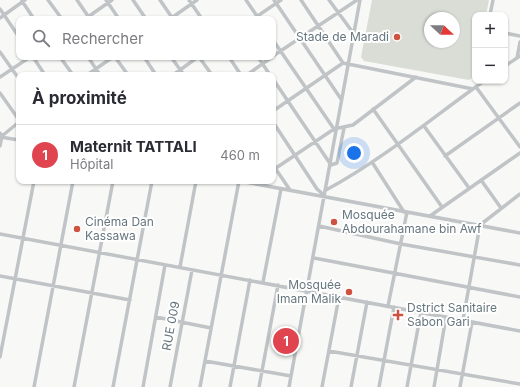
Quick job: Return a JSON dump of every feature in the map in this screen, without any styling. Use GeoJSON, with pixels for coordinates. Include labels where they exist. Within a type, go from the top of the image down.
{"type":"FeatureCollection","features":[{"type":"Feature","properties":{"kind":"street"},"geometry":{"type":"LineString","coordinates":[[48,0],[60,16]]}},
{"type":"Feature","properties":{"kind":"street"},"geometry":{"type":"LineString","coordinates":[[77,0],[86,16]]}},
{"type":"Feature","properties":{"kind":"street"},"geometry":{"type":"LineString","coordinates":[[89,16],[107,1],[112,0]]}},
{"type":"Feature","properties":{"kind":"street"},"geometry":{"type":"LineString","coordinates":[[133,0],[144,16]]}},
{"type":"Feature","properties":{"kind":"street"},"geometry":{"type":"LineString","coordinates":[[160,0],[169,16]]}},
{"type":"Feature","properties":{"kind":"street"},"geometry":{"type":"LineString","coordinates":[[189,0],[200,16]]}},
{"type":"Feature","properties":{"kind":"street"},"geometry":{"type":"LineString","coordinates":[[175,16],[197,0]]}},
{"type":"Feature","properties":{"kind":"street"},"geometry":{"type":"LineString","coordinates":[[246,0],[257,16]]}},
{"type":"Feature","properties":{"kind":"street"},"geometry":{"type":"LineString","coordinates":[[260,16],[275,2],[281,0]]}},
{"type":"Feature","properties":{"kind":"street"},"geometry":{"type":"LineString","coordinates":[[301,0],[343,62],[477,86],[520,147]]}},
{"type":"Feature","properties":{"kind":"street"},"geometry":{"type":"LineString","coordinates":[[329,0],[354,34]]}},
{"type":"Feature","properties":{"kind":"street"},"geometry":{"type":"LineString","coordinates":[[276,54],[356,0]]}},
{"type":"Feature","properties":{"kind":"street"},"geometry":{"type":"LineString","coordinates":[[289,387],[314,258],[341,99],[360,0]]}},
{"type":"Feature","properties":{"kind":"street"},"geometry":{"type":"LineString","coordinates":[[491,12],[493,0]]}},
{"type":"Feature","properties":{"kind":"street"},"geometry":{"type":"LineString","coordinates":[[0,18],[23,1],[32,16]]}},
{"type":"Feature","properties":{"kind":"street"},"geometry":{"type":"LineString","coordinates":[[107,1],[117,16]]}},
{"type":"Feature","properties":{"kind":"street"},"geometry":{"type":"LineString","coordinates":[[275,2],[341,99]]}},
{"type":"Feature","properties":{"kind":"street"},"geometry":{"type":"LineString","coordinates":[[0,9],[16,33]]}},
{"type":"Feature","properties":{"kind":"street"},"geometry":{"type":"LineString","coordinates":[[508,34],[520,36]]}},
{"type":"Feature","properties":{"kind":"street"},"geometry":{"type":"LineString","coordinates":[[508,64],[519,57],[520,42]]}},
{"type":"Feature","properties":{"kind":"street"},"geometry":{"type":"LineString","coordinates":[[276,45],[336,129]]}},
{"type":"Feature","properties":{"kind":"street"},"geometry":{"type":"LineString","coordinates":[[0,52],[16,76]]}},
{"type":"Feature","properties":{"kind":"street"},"geometry":{"type":"LineString","coordinates":[[0,77],[25,60]]}},
{"type":"Feature","properties":{"kind":"street"},"geometry":{"type":"LineString","coordinates":[[35,60],[43,72]]}},
{"type":"Feature","properties":{"kind":"street"},"geometry":{"type":"LineString","coordinates":[[62,60],[71,72]]}},
{"type":"Feature","properties":{"kind":"street"},"geometry":{"type":"LineString","coordinates":[[90,60],[98,72]]}},
{"type":"Feature","properties":{"kind":"street"},"geometry":{"type":"LineString","coordinates":[[92,72],[110,60]]}},
{"type":"Feature","properties":{"kind":"street"},"geometry":{"type":"LineString","coordinates":[[116,60],[126,72]]}},
{"type":"Feature","properties":{"kind":"street"},"geometry":{"type":"LineString","coordinates":[[146,60],[154,72]]}},
{"type":"Feature","properties":{"kind":"street"},"geometry":{"type":"LineString","coordinates":[[173,60],[182,72]]}},
{"type":"Feature","properties":{"kind":"street"},"geometry":{"type":"LineString","coordinates":[[176,72],[194,60]]}},
{"type":"Feature","properties":{"kind":"street"},"geometry":{"type":"LineString","coordinates":[[201,60],[210,72]]}},
{"type":"Feature","properties":{"kind":"street"},"geometry":{"type":"LineString","coordinates":[[231,60],[239,72]]}},
{"type":"Feature","properties":{"kind":"street"},"geometry":{"type":"LineString","coordinates":[[260,60],[268,72]]}},
{"type":"Feature","properties":{"kind":"street"},"geometry":{"type":"LineString","coordinates":[[250,72],[268,60]]}},
{"type":"Feature","properties":{"kind":"street"},"geometry":{"type":"LineString","coordinates":[[276,108],[343,62]]}},
{"type":"Feature","properties":{"kind":"street"},"geometry":{"type":"LineString","coordinates":[[276,167],[336,129],[353,125],[416,76]]}},
{"type":"Feature","properties":{"kind":"street"},"geometry":{"type":"LineString","coordinates":[[276,84],[331,165]]}},
{"type":"Feature","properties":{"kind":"street"},"geometry":{"type":"LineString","coordinates":[[326,190],[397,146],[477,86]]}},
{"type":"Feature","properties":{"kind":"street"},"geometry":{"type":"LineString","coordinates":[[0,93],[16,117]]}},
{"type":"Feature","properties":{"kind":"street"},"geometry":{"type":"LineString","coordinates":[[445,156],[520,103]]}},
{"type":"Feature","properties":{"kind":"street"},"geometry":{"type":"LineString","coordinates":[[373,109],[397,146],[442,207]]}},
{"type":"Feature","properties":{"kind":"street"},"geometry":{"type":"LineString","coordinates":[[0,146],[1,136],[16,124]]}},
{"type":"Feature","properties":{"kind":"street"},"geometry":{"type":"LineString","coordinates":[[276,126],[317,188],[325,197]]}},
{"type":"Feature","properties":{"kind":"street"},"geometry":{"type":"LineString","coordinates":[[424,126],[469,188]]}},
{"type":"Feature","properties":{"kind":"street"},"geometry":{"type":"LineString","coordinates":[[331,165],[337,163],[344,128]]}},
{"type":"Feature","properties":{"kind":"street"},"geometry":{"type":"LineString","coordinates":[[1,136],[16,139]]}},
{"type":"Feature","properties":{"kind":"street"},"geometry":{"type":"LineString","coordinates":[[430,216],[520,152]]}},
{"type":"Feature","properties":{"kind":"street"},"geometry":{"type":"LineString","coordinates":[[372,162],[405,212],[401,244],[388,306]]}},
{"type":"Feature","properties":{"kind":"street"},"geometry":{"type":"LineString","coordinates":[[276,171],[290,190]]}},
{"type":"Feature","properties":{"kind":"street"},"geometry":{"type":"LineString","coordinates":[[481,180],[501,208]]}},
{"type":"Feature","properties":{"kind":"street"},"geometry":{"type":"LineString","coordinates":[[0,357],[33,184]]}},
{"type":"Feature","properties":{"kind":"street"},"geometry":{"type":"LineString","coordinates":[[34,387],[72,184]]}},
{"type":"Feature","properties":{"kind":"street"},"geometry":{"type":"LineString","coordinates":[[74,387],[112,184]]}},
{"type":"Feature","properties":{"kind":"street"},"geometry":{"type":"LineString","coordinates":[[113,387],[151,184]]}},
{"type":"Feature","properties":{"kind":"street"},"geometry":{"type":"LineString","coordinates":[[180,267],[195,184]]}},
{"type":"Feature","properties":{"kind":"street"},"geometry":{"type":"LineString","coordinates":[[200,387],[239,184]]}},
{"type":"Feature","properties":{"kind":"street"},"geometry":{"type":"LineString","coordinates":[[263,184],[281,189],[520,233]]}},
{"type":"Feature","properties":{"kind":"street"},"geometry":{"type":"LineString","coordinates":[[263,282],[281,189]]}},
{"type":"Feature","properties":{"kind":"street"},"geometry":{"type":"LineString","coordinates":[[463,320],[480,225],[520,194]]}},
{"type":"Feature","properties":{"kind":"street"},"geometry":{"type":"LineString","coordinates":[[319,226],[401,244],[520,265]]}},
{"type":"Feature","properties":{"kind":"street"},"geometry":{"type":"LineString","coordinates":[[0,234],[520,331]]}},
{"type":"Feature","properties":{"kind":"street"},"geometry":{"type":"LineString","coordinates":[[314,258],[520,297]]}},
{"type":"Feature","properties":{"kind":"street"},"geometry":{"type":"LineString","coordinates":[[143,387],[165,265]]}},
{"type":"Feature","properties":{"kind":"street","name":"RUE 009"},"geometry":{"type":"LineString","coordinates":[[170,387],[192,270]]}},
{"type":"Feature","properties":{"kind":"street"},"geometry":{"type":"LineString","coordinates":[[0,276],[130,300]]}},
{"type":"Feature","properties":{"kind":"street"},"geometry":{"type":"LineString","coordinates":[[230,387],[250,280]]}},
{"type":"Feature","properties":{"kind":"street"},"geometry":{"type":"LineString","coordinates":[[259,387],[278,285]]}},
{"type":"Feature","properties":{"kind":"street"},"geometry":{"type":"LineString","coordinates":[[322,387],[339,297]]}},
{"type":"Feature","properties":{"kind":"street"},"geometry":{"type":"LineString","coordinates":[[351,387],[367,302]]}},
{"type":"Feature","properties":{"kind":"street"},"geometry":{"type":"LineString","coordinates":[[379,387],[394,307]]}},
{"type":"Feature","properties":{"kind":"street"},"geometry":{"type":"LineString","coordinates":[[407,387],[421,312]]}},
{"type":"Feature","properties":{"kind":"street"},"geometry":{"type":"LineString","coordinates":[[156,317],[211,328]]}},
{"type":"Feature","properties":{"kind":"street"},"geometry":{"type":"LineString","coordinates":[[434,387],[446,317]]}},
{"type":"Feature","properties":{"kind":"street"},"geometry":{"type":"LineString","coordinates":[[460,387],[472,322]]}},
{"type":"Feature","properties":{"kind":"street"},"geometry":{"type":"LineString","coordinates":[[329,351],[520,384]]}},
{"type":"Feature","properties":{"kind":"street"},"geometry":{"type":"LineString","coordinates":[[206,361],[291,376]]}},
{"type":"Feature","properties":{"kind":"shaded area","name":"Stade de Maradi"},"geometry":{"type":"Polygon","coordinates":[[[372,0],[489,0],[487,12],[472,12],[472,78],[469,80],[364,61],[361,57],[372,0]]]}},
{"type":"Feature","properties":{"kind":"place","name":"Stade de Maradi"},"geometry":{"type":"Point","coordinates":[397,37]}},
{"type":"Feature","properties":{"kind":"place","name":"Mosquée Abdourahamane bin Awf"},"geometry":{"type":"Point","coordinates":[334,222]}},
{"type":"Feature","properties":{"kind":"place","name":"Cinéma Dan Kassawa"},"geometry":{"type":"Point","coordinates":[77,229]}},
{"type":"Feature","properties":{"kind":"place","name":"Mosquée Imam Malik"},"geometry":{"type":"Point","coordinates":[349,292]}},
{"type":"Feature","properties":{"kind":"place","name":"Dstrict Sanitaire Sabon Gari"},"geometry":{"type":"Point","coordinates":[398,315]}},
{"type":"Feature","properties":{"kind":"place","name":"Maternit TATTALI"},"geometry":{"type":"Point","coordinates":[286,341]}}]}
